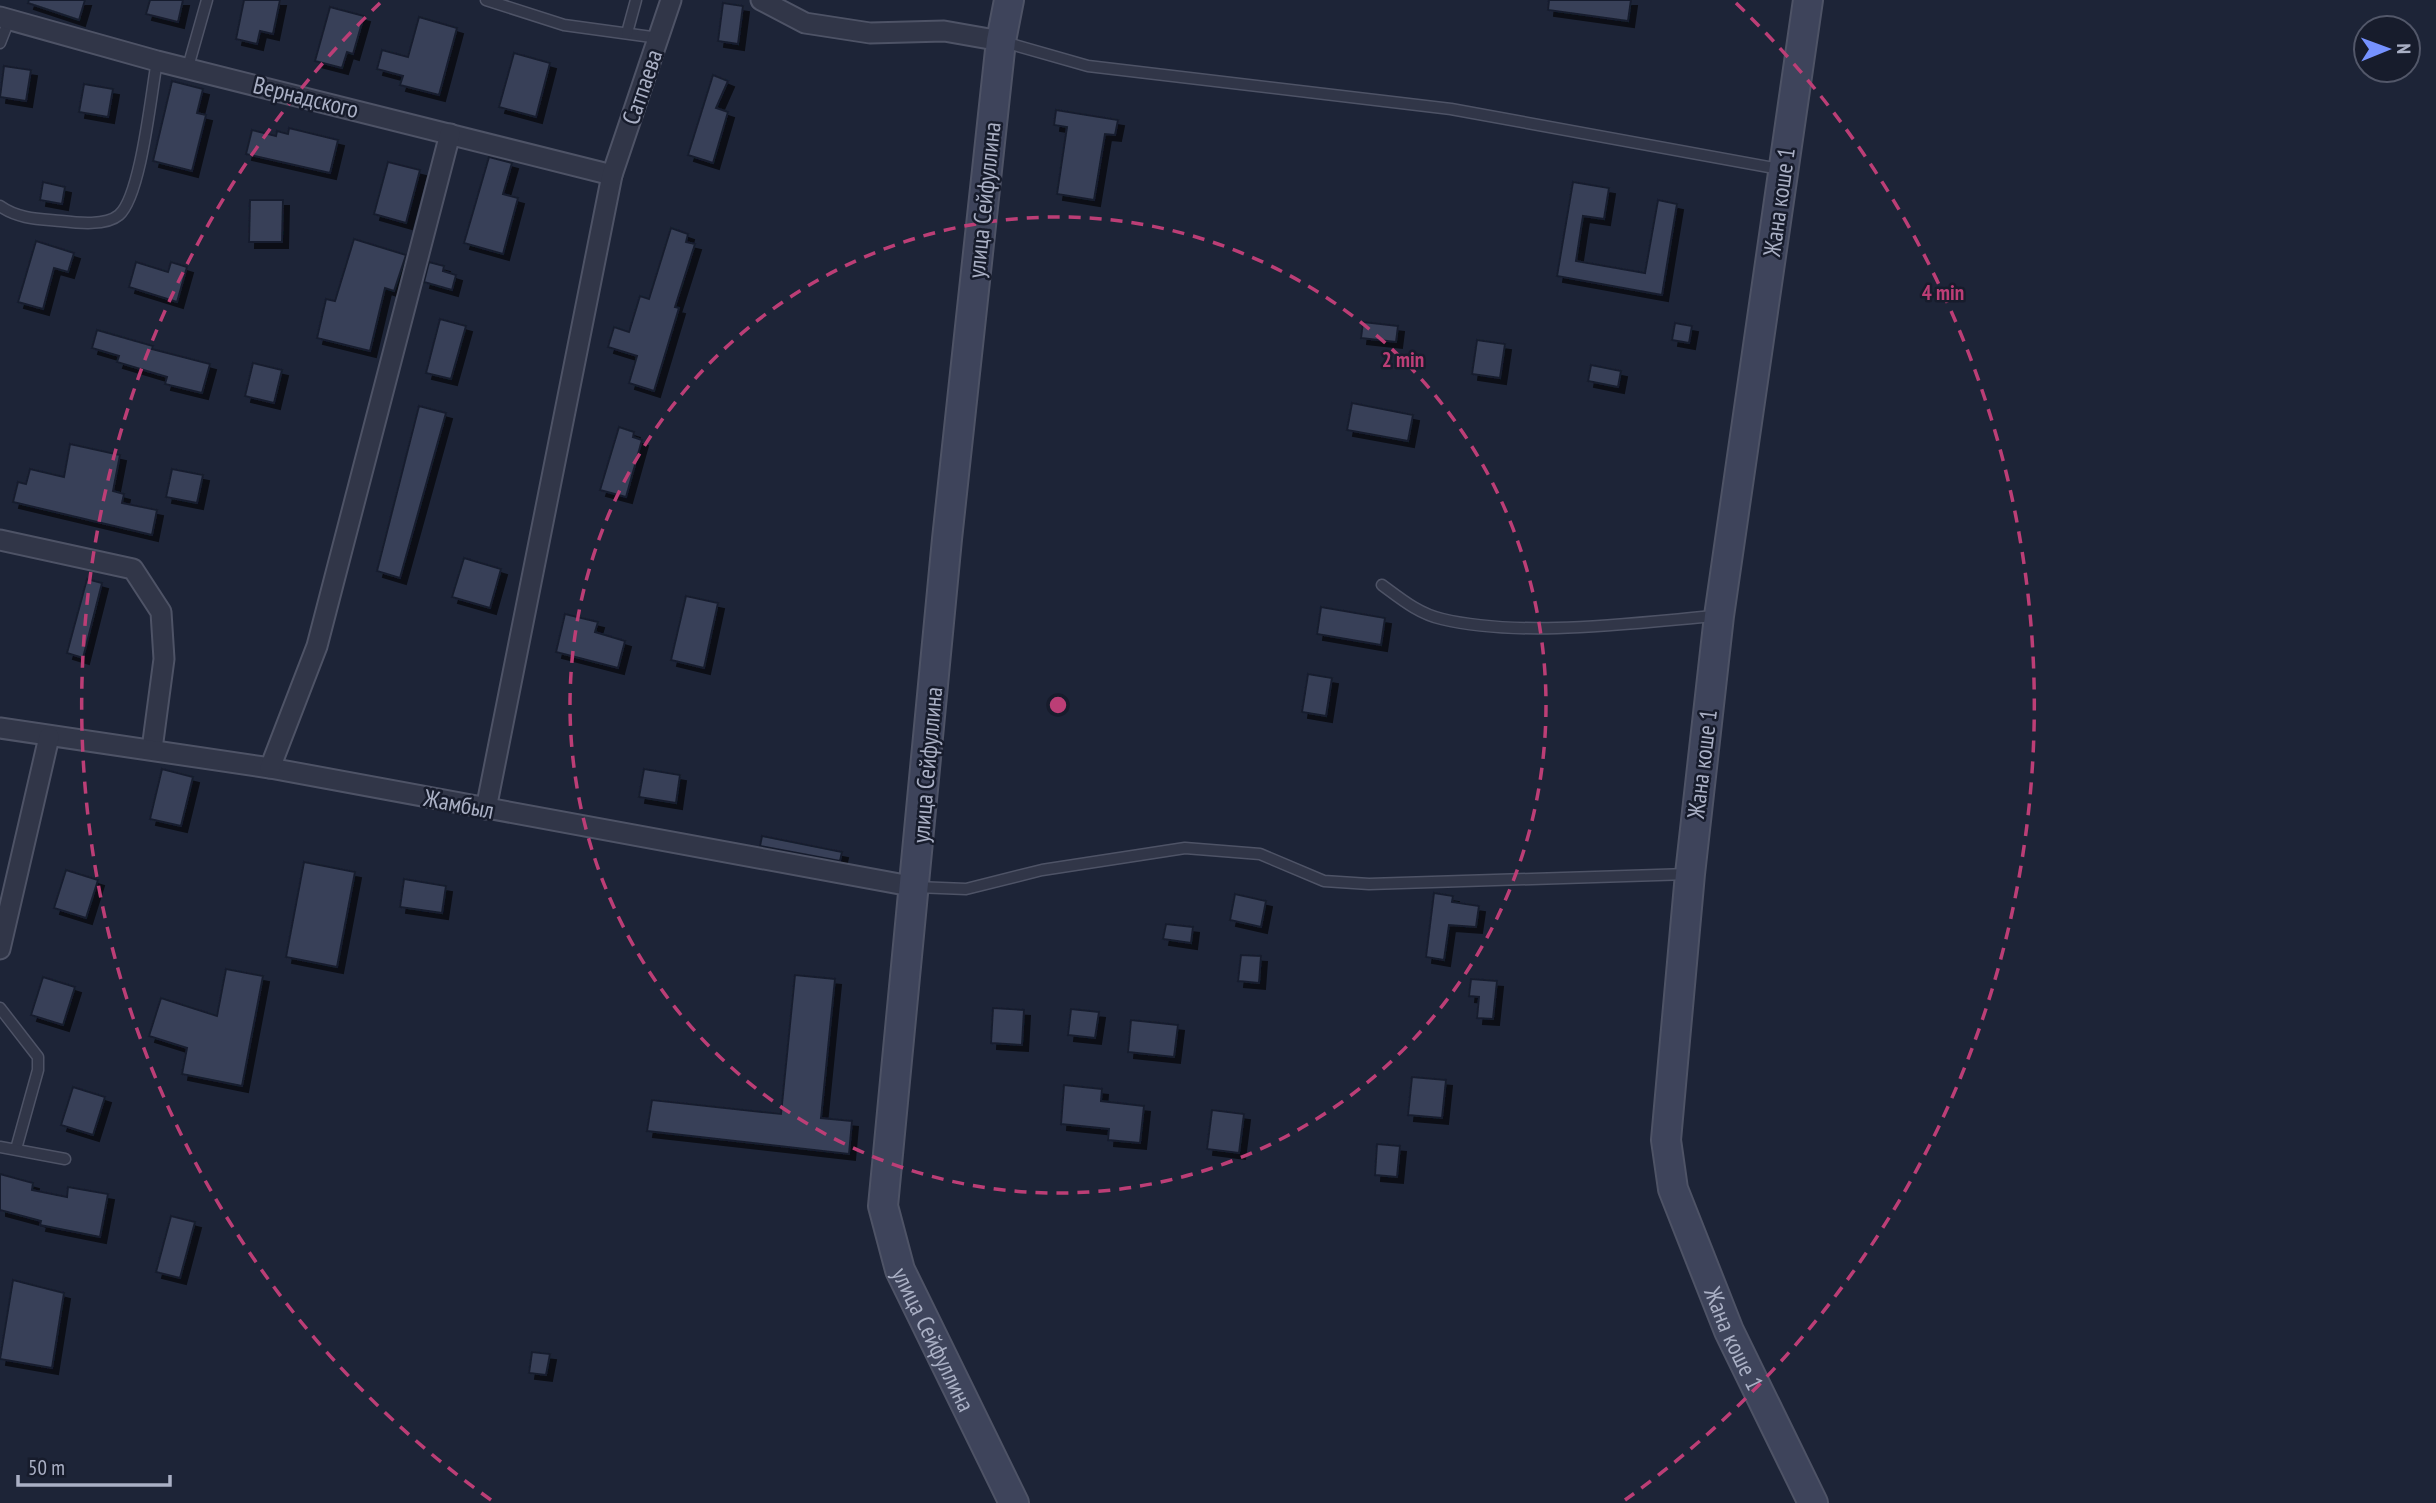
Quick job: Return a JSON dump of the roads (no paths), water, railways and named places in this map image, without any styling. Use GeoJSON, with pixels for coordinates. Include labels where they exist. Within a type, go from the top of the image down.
{"type":"FeatureCollection","features":[{"type":"Feature","properties":{"kind":"street","name":"Сатпаева"},"geometry":{"type":"LineString","coordinates":[[486,809],[612,175],[671,0]]}},
{"type":"Feature","properties":{"kind":"street"},"geometry":{"type":"LineString","coordinates":[[761,0],[806,23],[870,33],[944,31],[1001,41]]}},
{"type":"Feature","properties":{"kind":"street","name":"улица Сейфуллина"},"geometry":{"type":"LineString","coordinates":[[1009,0],[1001,41],[947,540],[916,887],[883,1206],[900,1270],[1014,1503]]}},
{"type":"Feature","properties":{"kind":"street","name":"Жана коше 1"},"geometry":{"type":"LineString","coordinates":[[1808,0],[1719,616],[1690,874],[1666,1140],[1673,1189],[1729,1331],[1814,1503]]}},
{"type":"Feature","properties":{"kind":"street","name":"Вернадского"},"geometry":{"type":"LineString","coordinates":[[5,19],[157,61],[612,175]]}},
{"type":"Feature","properties":{"kind":"street"},"geometry":{"type":"LineString","coordinates":[[270,768],[317,646],[450,134]]}},
{"type":"Feature","properties":{"kind":"street"},"geometry":{"type":"LineString","coordinates":[[0,540],[133,569],[161,612],[164,659],[152,749]]}},
{"type":"Feature","properties":{"kind":"street","name":"Жамбыл"},"geometry":{"type":"LineString","coordinates":[[0,728],[270,768],[916,887]]}},
{"type":"Feature","properties":{"kind":"street"},"geometry":{"type":"LineString","coordinates":[[0,949],[49,737]]}},
{"type":"Feature","properties":{"kind":"lane"},"geometry":{"type":"LineString","coordinates":[[188,67],[207,0]]}},
{"type":"Feature","properties":{"kind":"lane"},"geometry":{"type":"LineString","coordinates":[[486,0],[564,24],[659,38]]}},
{"type":"Feature","properties":{"kind":"lane"},"geometry":{"type":"LineString","coordinates":[[627,33],[636,0]]}},
{"type":"Feature","properties":{"kind":"lane"},"geometry":{"type":"LineString","coordinates":[[0,43],[5,19]]}},
{"type":"Feature","properties":{"kind":"lane"},"geometry":{"type":"LineString","coordinates":[[1001,41],[1088,66],[1451,109],[1784,169]]}},
{"type":"Feature","properties":{"kind":"lane"},"geometry":{"type":"LineString","coordinates":[[0,206],[9,213],[29,218],[70,222],[107,221],[119,215],[133,196],[157,61]]}},
{"type":"Feature","properties":{"kind":"lane"},"geometry":{"type":"LineString","coordinates":[[1382,585],[1418,610],[1441,619],[1498,628],[1719,616]]}},
{"type":"Feature","properties":{"kind":"lane"},"geometry":{"type":"LineString","coordinates":[[916,887],[966,889],[1042,870],[1185,848],[1260,854],[1324,881],[1369,884],[1690,874]]}},
{"type":"Feature","properties":{"kind":"lane"},"geometry":{"type":"LineString","coordinates":[[0,1009],[38,1056],[38,1070],[16,1149]]}},
{"type":"Feature","properties":{"kind":"lane"},"geometry":{"type":"LineString","coordinates":[[0,1147],[65,1159]]}}]}
